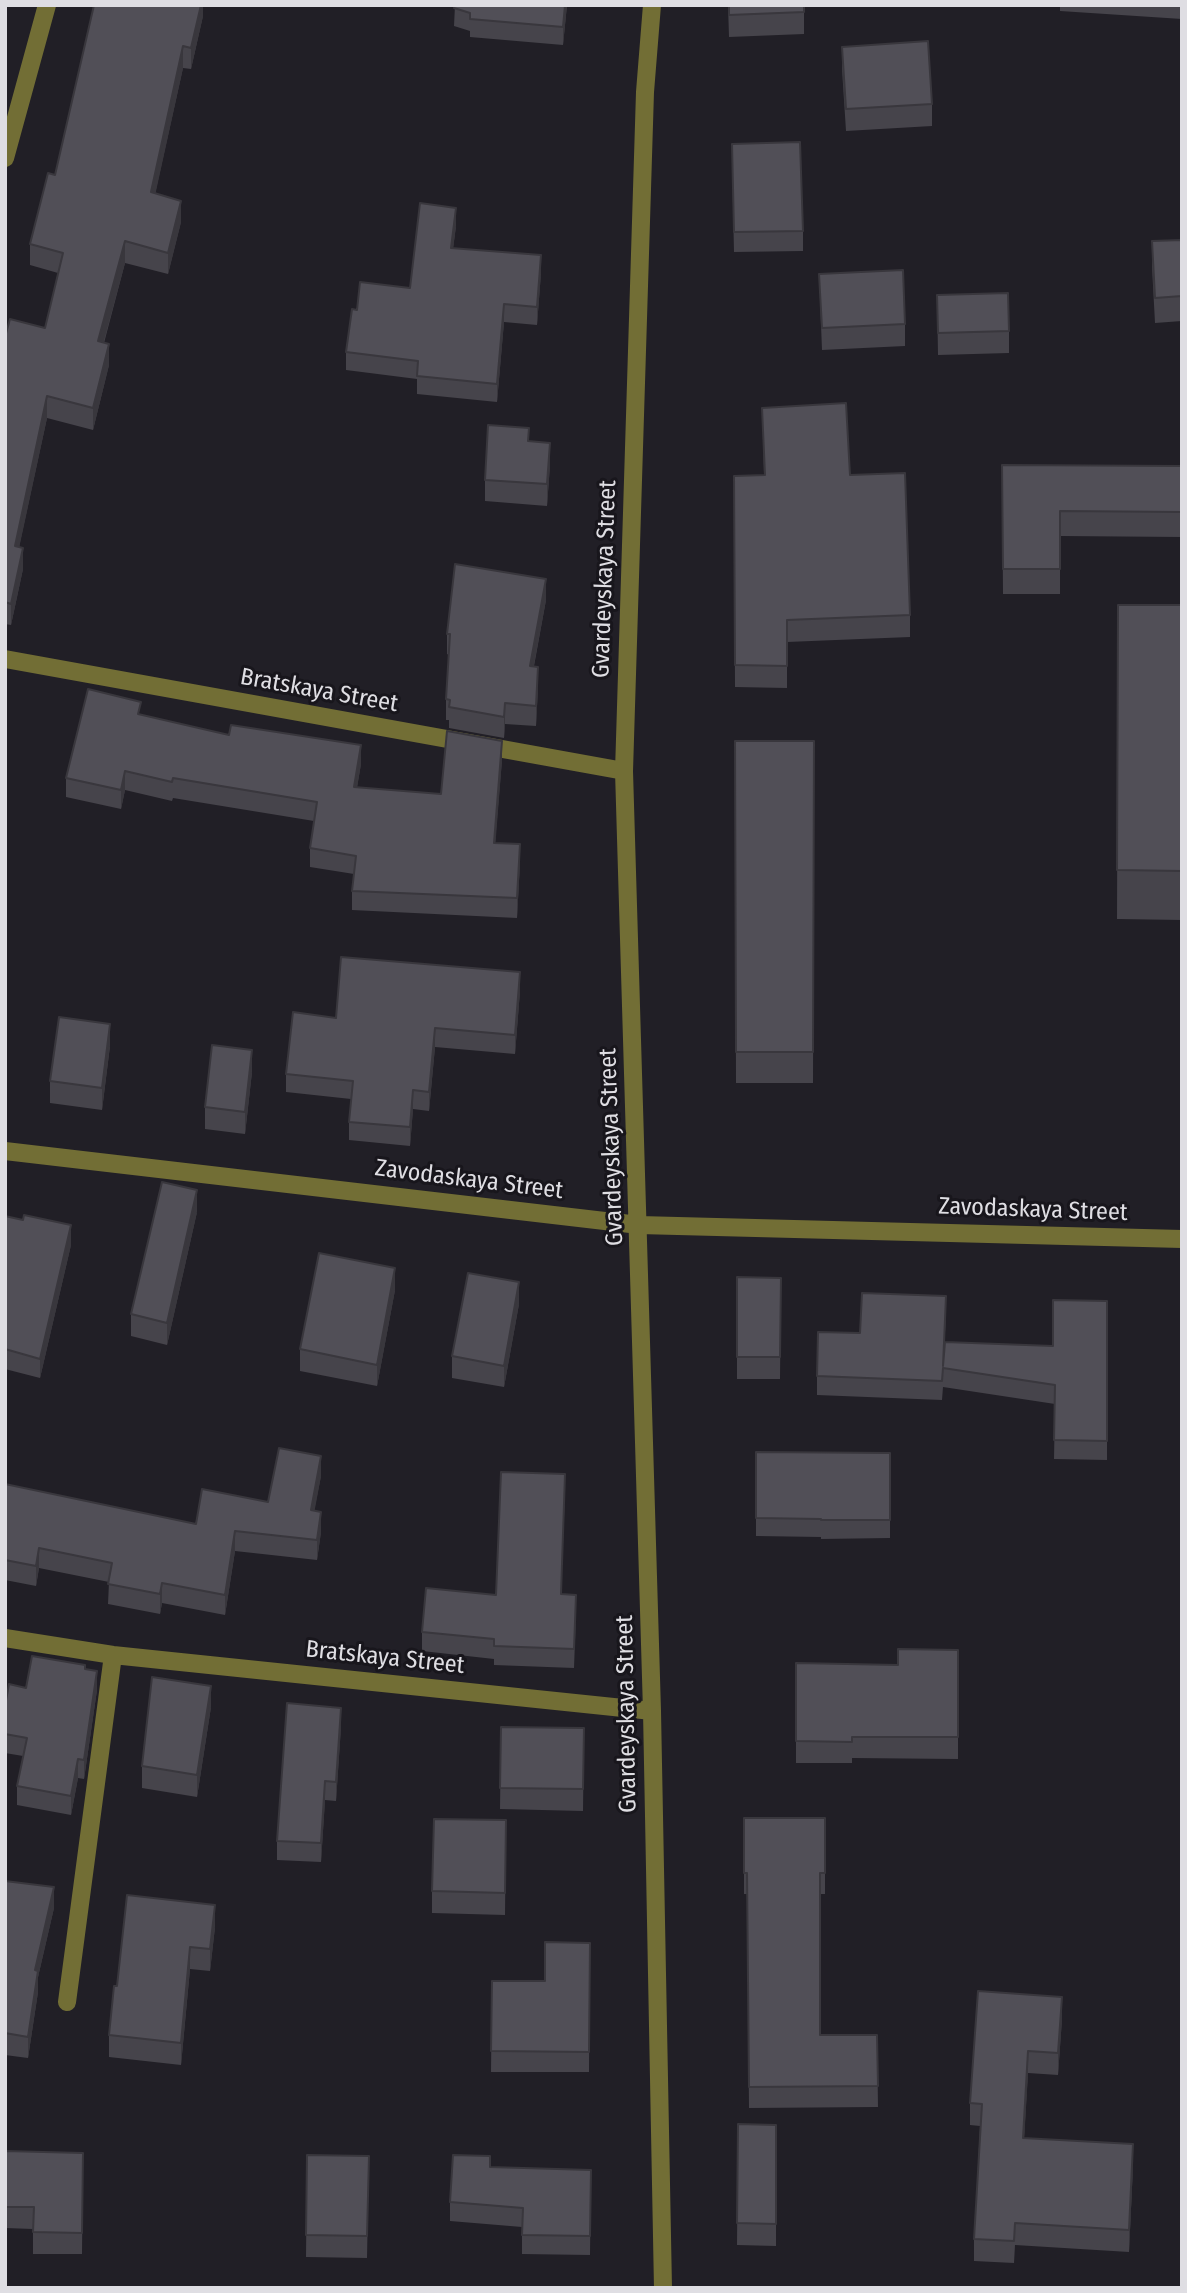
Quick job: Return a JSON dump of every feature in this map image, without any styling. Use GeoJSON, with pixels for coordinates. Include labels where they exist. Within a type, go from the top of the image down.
{"type":"FeatureCollection","features":[{"type":"Feature","properties":{"kind":"street"},"geometry":{"type":"LineString","coordinates":[[5,158],[47,5]]}},
{"type":"Feature","properties":{"kind":"street","name":"Gvardeyskaya Street"},"geometry":{"type":"LineString","coordinates":[[652,5],[645,106],[624,771],[652,1711],[663,2288]]}},
{"type":"Feature","properties":{"kind":"street","name":"Bratskaya Street"},"geometry":{"type":"LineString","coordinates":[[5,659],[624,771]]}},
{"type":"Feature","properties":{"kind":"street","name":"Zavodaskaya Street"},"geometry":{"type":"LineString","coordinates":[[5,1150],[639,1225],[1182,1239]]}},
{"type":"Feature","properties":{"kind":"street","name":"Bratskaya Street"},"geometry":{"type":"LineString","coordinates":[[5,1637],[113,1655],[652,1711]]}},
{"type":"Feature","properties":{"kind":"street"},"geometry":{"type":"LineString","coordinates":[[67,2001],[113,1655]]}},
{"type":"Feature","properties":{"kind":"building"},"geometry":{"type":"Polygon","coordinates":[[[94,5],[201,5],[191,48],[183,46],[151,192],[181,201],[168,253],[125,241],[98,341],[109,344],[93,408],[47,396],[15,546],[23,548],[11,604],[5,602],[5,337],[10,319],[45,328],[63,253],[30,244],[48,173],[55,175],[94,5]]]}},
{"type":"Feature","properties":{"kind":"building"},"geometry":{"type":"Polygon","coordinates":[[[455,5],[565,5],[563,27],[470,19],[470,13],[454,8],[455,5]]]}},
{"type":"Feature","properties":{"kind":"building"},"geometry":{"type":"Polygon","coordinates":[[[729,5],[804,5],[804,12],[729,15],[729,5]]]}},
{"type":"Feature","properties":{"kind":"building"},"geometry":{"type":"Polygon","coordinates":[[[928,41],[932,104],[846,109],[842,47],[928,41]]]}},
{"type":"Feature","properties":{"kind":"building"},"geometry":{"type":"Polygon","coordinates":[[[800,142],[803,231],[734,232],[732,144],[800,142]]]}},
{"type":"Feature","properties":{"kind":"building"},"geometry":{"type":"Polygon","coordinates":[[[420,203],[456,208],[451,248],[541,255],[537,307],[504,304],[497,384],[417,376],[418,361],[346,352],[352,309],[357,310],[360,282],[410,288],[420,203]]]}},
{"type":"Feature","properties":{"kind":"building"},"geometry":{"type":"Polygon","coordinates":[[[1182,240],[1182,296],[1155,298],[1152,241],[1182,240]]]}},
{"type":"Feature","properties":{"kind":"building"},"geometry":{"type":"Polygon","coordinates":[[[903,270],[905,324],[822,328],[819,274],[903,270]]]}},
{"type":"Feature","properties":{"kind":"building"},"geometry":{"type":"Polygon","coordinates":[[[1008,293],[1009,331],[938,333],[937,295],[1008,293]]]}},
{"type":"Feature","properties":{"kind":"building"},"geometry":{"type":"Polygon","coordinates":[[[846,403],[850,475],[905,473],[910,615],[787,620],[787,666],[735,665],[734,476],[765,475],[762,408],[846,403]]]}},
{"type":"Feature","properties":{"kind":"building"},"geometry":{"type":"Polygon","coordinates":[[[488,425],[529,428],[528,441],[550,443],[547,484],[485,480],[488,425]]]}},
{"type":"Feature","properties":{"kind":"building"},"geometry":{"type":"Polygon","coordinates":[[[1002,465],[1182,466],[1182,512],[1060,511],[1060,569],[1003,569],[1002,465]]]}},
{"type":"Feature","properties":{"kind":"building"},"geometry":{"type":"Polygon","coordinates":[[[455,564],[546,579],[530,666],[538,667],[536,706],[505,703],[504,717],[449,707],[450,700],[446,699],[450,634],[447,634],[455,564]]]}},
{"type":"Feature","properties":{"kind":"building"},"geometry":{"type":"Polygon","coordinates":[[[1118,605],[1182,605],[1182,871],[1117,870],[1118,605]]]}},
{"type":"Feature","properties":{"kind":"building"},"geometry":{"type":"Polygon","coordinates":[[[88,689],[141,702],[138,714],[229,735],[231,725],[361,745],[354,787],[441,794],[447,731],[502,741],[494,843],[520,844],[517,898],[352,891],[356,856],[310,848],[317,802],[173,778],[172,782],[125,771],[121,790],[66,778],[88,689]]]}},
{"type":"Feature","properties":{"kind":"building"},"geometry":{"type":"Polygon","coordinates":[[[735,741],[814,741],[813,1052],[736,1052],[735,741]]]}},
{"type":"Feature","properties":{"kind":"building"},"geometry":{"type":"Polygon","coordinates":[[[341,957],[520,972],[515,1035],[435,1028],[429,1092],[413,1090],[410,1127],[349,1122],[353,1081],[286,1074],[293,1012],[336,1018],[341,957]]]}},
{"type":"Feature","properties":{"kind":"building"},"geometry":{"type":"Polygon","coordinates":[[[59,1017],[110,1024],[102,1088],[50,1081],[59,1017]]]}},
{"type":"Feature","properties":{"kind":"building"},"geometry":{"type":"Polygon","coordinates":[[[212,1045],[252,1050],[245,1112],[205,1107],[212,1045]]]}},
{"type":"Feature","properties":{"kind":"building"},"geometry":{"type":"Polygon","coordinates":[[[162,1182],[197,1190],[167,1323],[131,1314],[162,1182]]]}},
{"type":"Feature","properties":{"kind":"building"},"geometry":{"type":"Polygon","coordinates":[[[24,1215],[71,1225],[40,1359],[5,1349],[5,1216],[23,1220],[24,1215]]]}},
{"type":"Feature","properties":{"kind":"building"},"geometry":{"type":"Polygon","coordinates":[[[319,1253],[395,1268],[377,1365],[300,1349],[319,1253]]]}},
{"type":"Feature","properties":{"kind":"building"},"geometry":{"type":"Polygon","coordinates":[[[468,1273],[519,1282],[504,1366],[452,1356],[468,1273]]]}},
{"type":"Feature","properties":{"kind":"building"},"geometry":{"type":"Polygon","coordinates":[[[737,1277],[781,1278],[780,1357],[737,1357],[737,1277]]]}},
{"type":"Feature","properties":{"kind":"building"},"geometry":{"type":"Polygon","coordinates":[[[862,1293],[946,1296],[943,1366],[945,1342],[1053,1346],[1053,1300],[1107,1301],[1107,1441],[1054,1440],[1055,1385],[943,1368],[942,1381],[817,1376],[818,1332],[860,1333],[862,1293]]]}},
{"type":"Feature","properties":{"kind":"building"},"geometry":{"type":"Polygon","coordinates":[[[279,1448],[321,1456],[311,1510],[321,1512],[317,1540],[235,1531],[225,1595],[162,1583],[160,1594],[108,1584],[112,1563],[39,1548],[36,1566],[5,1560],[5,1484],[196,1524],[202,1489],[268,1502],[279,1448]]]}},
{"type":"Feature","properties":{"kind":"building"},"geometry":{"type":"Polygon","coordinates":[[[756,1452],[890,1453],[890,1520],[756,1518],[756,1452]]]}},
{"type":"Feature","properties":{"kind":"building"},"geometry":{"type":"Polygon","coordinates":[[[501,1472],[565,1474],[561,1594],[576,1595],[574,1649],[494,1646],[494,1639],[422,1632],[426,1588],[496,1595],[501,1472]]]}},
{"type":"Feature","properties":{"kind":"building"},"geometry":{"type":"Polygon","coordinates":[[[898,1649],[958,1650],[958,1737],[852,1737],[852,1742],[796,1741],[796,1663],[898,1665],[898,1649]]]}},
{"type":"Feature","properties":{"kind":"building"},"geometry":{"type":"Polygon","coordinates":[[[32,1656],[85,1665],[85,1669],[97,1671],[84,1760],[78,1759],[71,1796],[17,1786],[27,1738],[5,1734],[5,1706],[9,1684],[26,1688],[32,1656]]]}},
{"type":"Feature","properties":{"kind":"building"},"geometry":{"type":"Polygon","coordinates":[[[152,1677],[211,1686],[197,1775],[142,1766],[152,1677]]]}},
{"type":"Feature","properties":{"kind":"building"},"geometry":{"type":"Polygon","coordinates":[[[287,1703],[341,1708],[336,1782],[325,1781],[321,1843],[277,1841],[287,1703]]]}},
{"type":"Feature","properties":{"kind":"building"},"geometry":{"type":"Polygon","coordinates":[[[501,1727],[584,1728],[583,1789],[500,1788],[501,1727]]]}},
{"type":"Feature","properties":{"kind":"building"},"geometry":{"type":"Polygon","coordinates":[[[744,1818],[825,1818],[825,1873],[820,1873],[820,2035],[877,2035],[878,2086],[749,2087],[744,1818]]]}},
{"type":"Feature","properties":{"kind":"building"},"geometry":{"type":"Polygon","coordinates":[[[434,1819],[506,1820],[505,1893],[432,1891],[434,1819]]]}},
{"type":"Feature","properties":{"kind":"building"},"geometry":{"type":"Polygon","coordinates":[[[5,1881],[54,1887],[35,1970],[38,1971],[28,2037],[5,2033],[5,1881]]]}},
{"type":"Feature","properties":{"kind":"building"},"geometry":{"type":"Polygon","coordinates":[[[127,1895],[215,1905],[210,1949],[190,1947],[181,2043],[109,2035],[127,1895]]]}},
{"type":"Feature","properties":{"kind":"building"},"geometry":{"type":"Polygon","coordinates":[[[545,1942],[590,1943],[589,2052],[491,2051],[492,1981],[545,1981],[545,1942]]]}},
{"type":"Feature","properties":{"kind":"building"},"geometry":{"type":"Polygon","coordinates":[[[978,1991],[1062,1997],[1058,2053],[1028,2051],[1023,2138],[1133,2144],[1129,2230],[1015,2223],[1014,2241],[974,2239],[982,2104],[970,2103],[978,1991]]]}},
{"type":"Feature","properties":{"kind":"building"},"geometry":{"type":"Polygon","coordinates":[[[738,2124],[776,2125],[776,2224],[737,2223],[738,2124]]]}},
{"type":"Feature","properties":{"kind":"building"},"geometry":{"type":"Polygon","coordinates":[[[5,2151],[83,2153],[82,2233],[33,2232],[34,2207],[5,2207],[5,2151]]]}},
{"type":"Feature","properties":{"kind":"building"},"geometry":{"type":"Polygon","coordinates":[[[307,2155],[369,2156],[367,2236],[306,2235],[307,2155]]]}},
{"type":"Feature","properties":{"kind":"building"},"geometry":{"type":"Polygon","coordinates":[[[453,2155],[490,2156],[490,2167],[591,2170],[590,2236],[522,2235],[523,2208],[450,2202],[453,2155]]]}}]}
